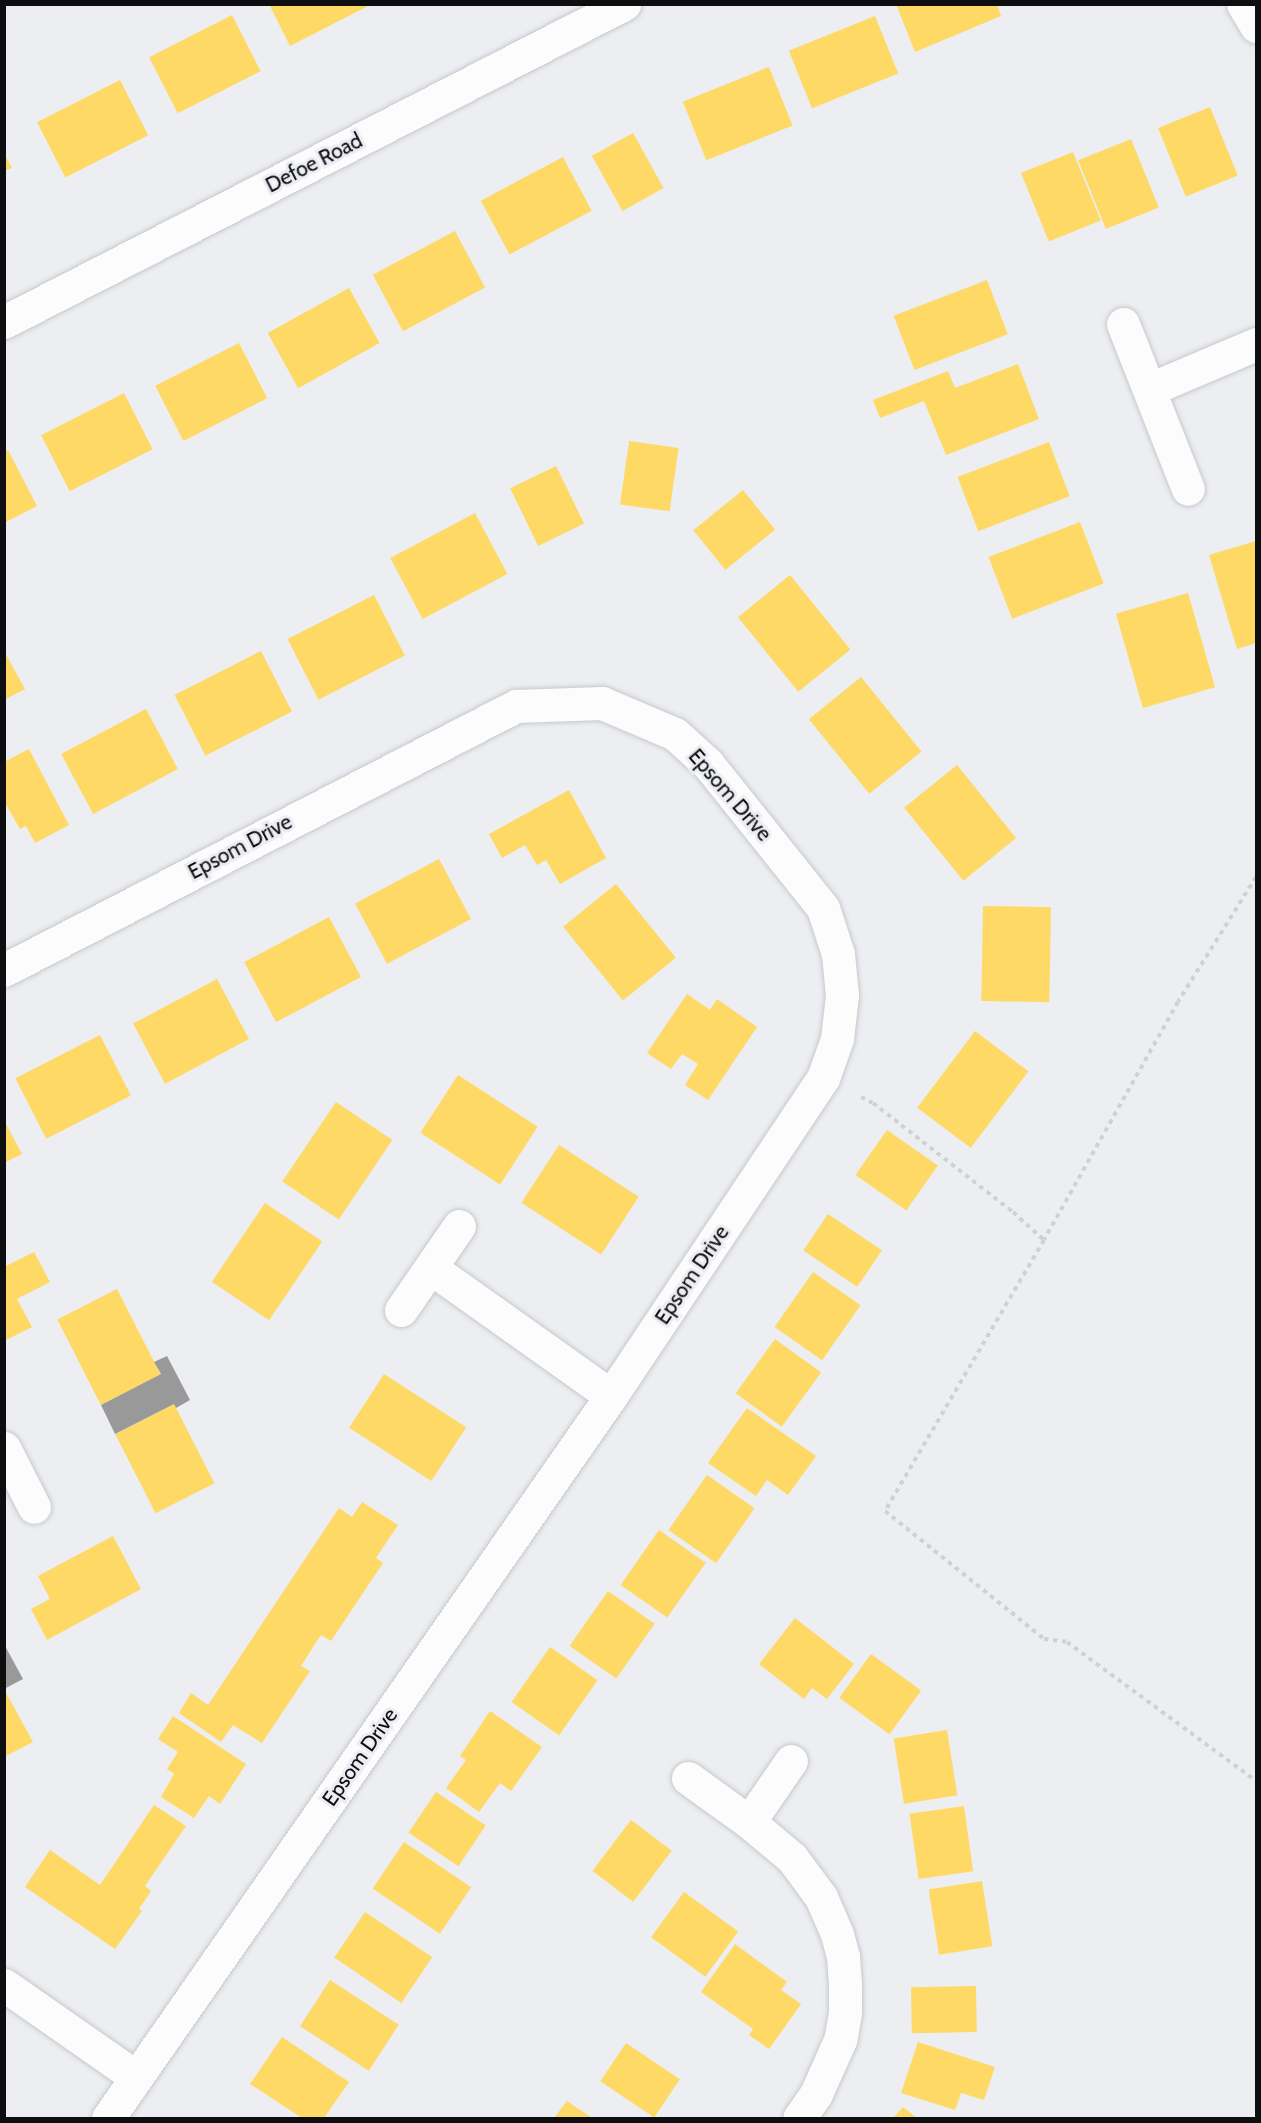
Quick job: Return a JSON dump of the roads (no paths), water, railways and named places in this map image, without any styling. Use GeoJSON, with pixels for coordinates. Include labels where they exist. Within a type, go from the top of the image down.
{"type":"FeatureCollection","features":[{"type":"Feature","properties":{"kind":"street","name":"Defoe Road"},"geometry":{"type":"LineString","coordinates":[[4,322],[624,4]]}},
{"type":"Feature","properties":{"kind":"street"},"geometry":{"type":"LineString","coordinates":[[1243,4],[1257,26]]}},
{"type":"Feature","properties":{"kind":"street"},"geometry":{"type":"LineString","coordinates":[[1122,324],[1150,389],[1188,489]]}},
{"type":"Feature","properties":{"kind":"street"},"geometry":{"type":"LineString","coordinates":[[1150,389],[1257,344]]}},
{"type":"Feature","properties":{"kind":"street","name":"Epsom Drive"},"geometry":{"type":"LineString","coordinates":[[8,959],[516,706],[602,703],[675,734],[708,764],[823,908],[838,954],[842,995],[837,1039],[823,1078],[611,1396],[108,2118]]}},
{"type":"Feature","properties":{"kind":"street"},"geometry":{"type":"LineString","coordinates":[[401,1310],[459,1227]]}},
{"type":"Feature","properties":{"kind":"street"},"geometry":{"type":"LineString","coordinates":[[431,1268],[611,1396]]}},
{"type":"Feature","properties":{"kind":"street"},"geometry":{"type":"LineString","coordinates":[[6,1457],[34,1507]]}},
{"type":"Feature","properties":{"kind":"street"},"geometry":{"type":"LineString","coordinates":[[749,1822],[791,1761]]}},
{"type":"Feature","properties":{"kind":"street"},"geometry":{"type":"LineString","coordinates":[[688,1778],[749,1822],[792,1858],[809,1879],[830,1915],[843,1956],[845,2013],[840,2040],[816,2094],[799,2118]]}},
{"type":"Feature","properties":{"kind":"street"},"geometry":{"type":"LineString","coordinates":[[4,1985],[136,2077]]}}]}
